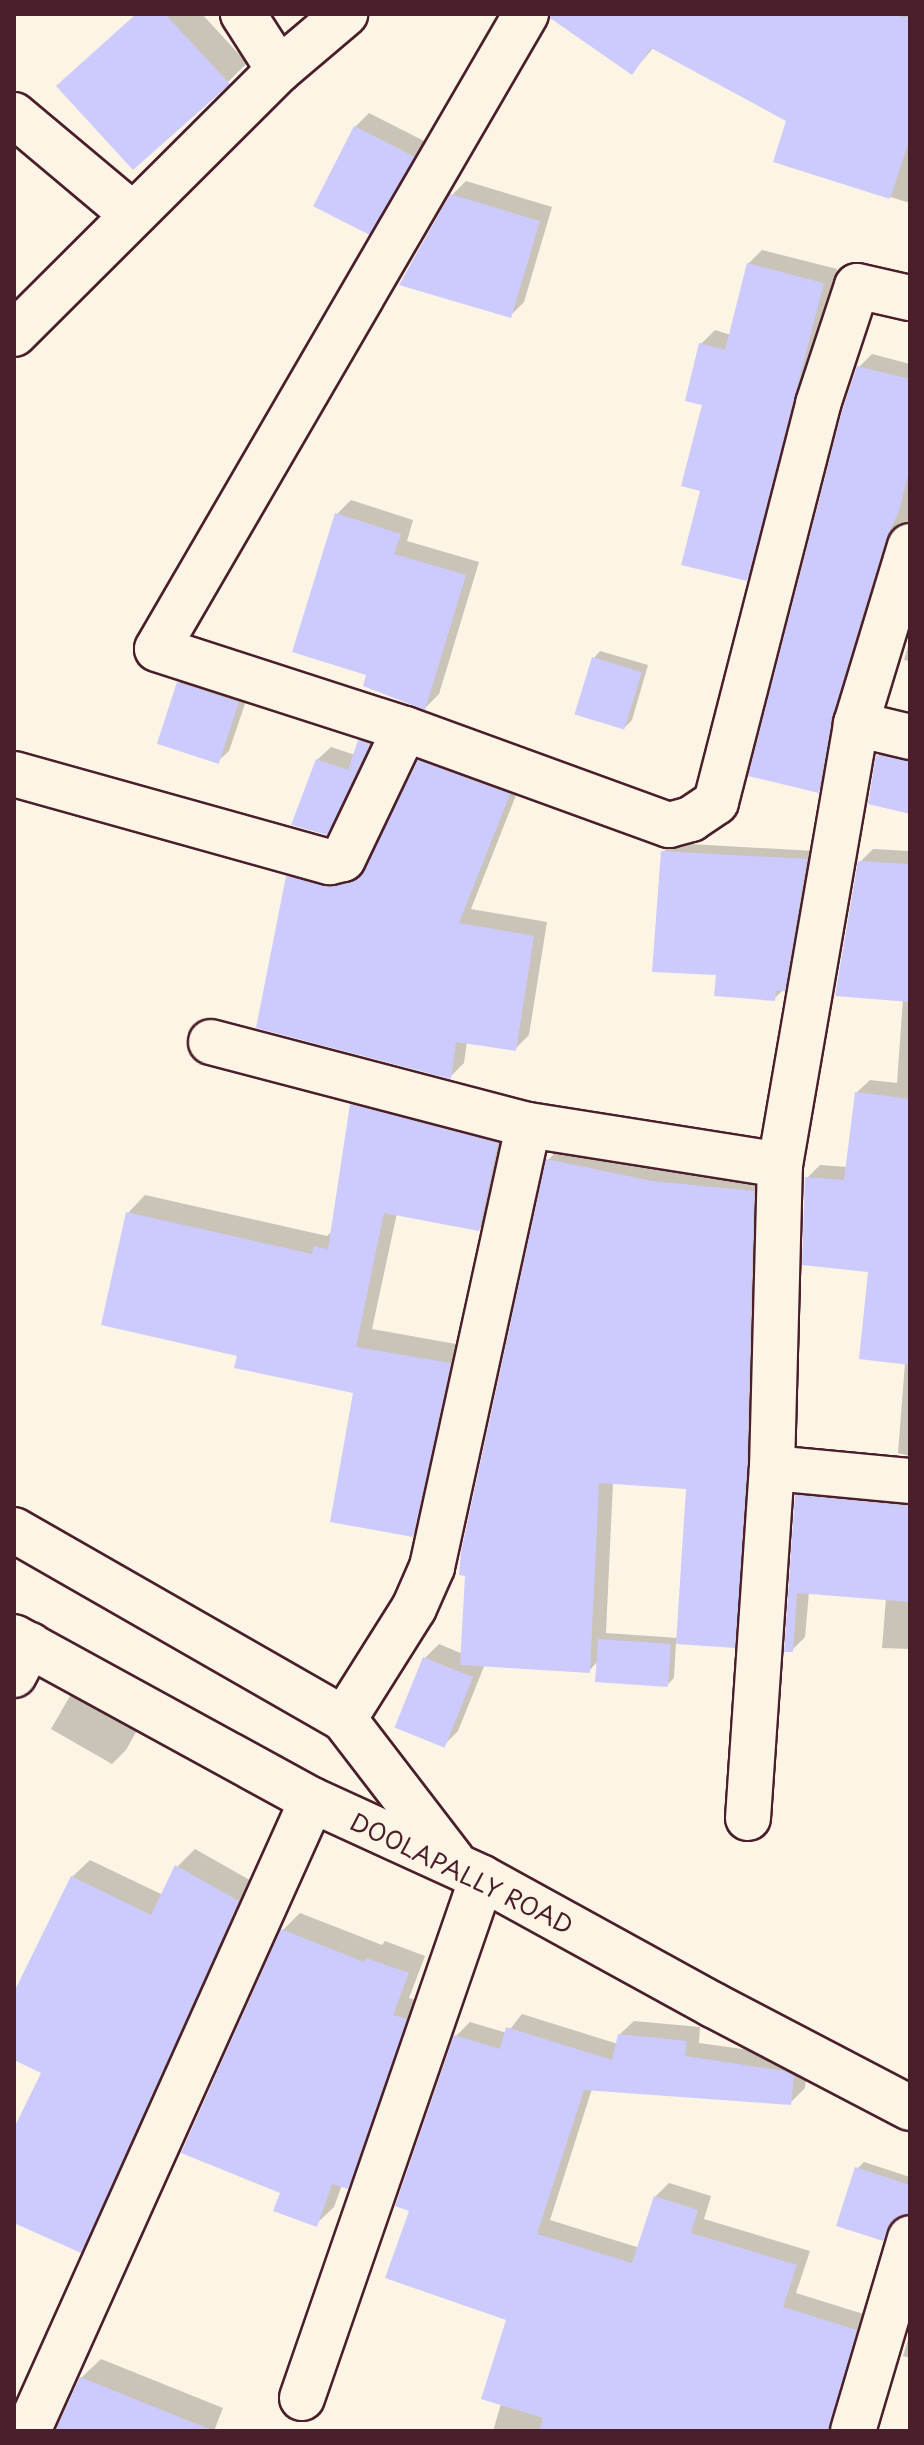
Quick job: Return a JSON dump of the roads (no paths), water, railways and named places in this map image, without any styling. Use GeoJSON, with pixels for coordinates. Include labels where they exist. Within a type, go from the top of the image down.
{"type":"FeatureCollection","features":[{"type":"Feature","properties":{"kind":"street"},"geometry":{"type":"LineString","coordinates":[[243,14],[279,70]]}},
{"type":"Feature","properties":{"kind":"street"},"geometry":{"type":"LineString","coordinates":[[14,334],[279,70],[345,14]]}},
{"type":"Feature","properties":{"kind":"street"},"geometry":{"type":"LineString","coordinates":[[516,17],[157,649],[405,729],[669,825],[691,819],[716,802],[818,404],[857,286],[910,298]]}},
{"type":"Feature","properties":{"kind":"street"},"geometry":{"type":"LineString","coordinates":[[14,115],[133,215]]}},
{"type":"Feature","properties":{"kind":"street"},"geometry":{"type":"LineString","coordinates":[[748,1818],[772,1468],[780,1165],[856,724],[910,546]]}},
{"type":"Feature","properties":{"kind":"street"},"geometry":{"type":"LineString","coordinates":[[856,724],[910,737]]}},
{"type":"Feature","properties":{"kind":"street"},"geometry":{"type":"LineString","coordinates":[[14,774],[330,862],[343,859],[405,729]]}},
{"type":"Feature","properties":{"kind":"street"},"geometry":{"type":"LineString","coordinates":[[211,1042],[528,1125],[780,1165]]}},
{"type":"Feature","properties":{"kind":"street"},"geometry":{"type":"LineString","coordinates":[[344,1719],[414,1608],[432,1567],[528,1125]]}},
{"type":"Feature","properties":{"kind":"street"},"geometry":{"type":"LineString","coordinates":[[772,1468],[910,1481]]}},
{"type":"Feature","properties":{"kind":"street"},"geometry":{"type":"LineString","coordinates":[[14,1530],[344,1719],[470,1872],[302,2398]]}},
{"type":"Feature","properties":{"kind":"street","name":"DOOLAPALLY ROAD"},"geometry":{"type":"LineString","coordinates":[[19,1652],[312,1800],[470,1872],[910,2108]]}},
{"type":"Feature","properties":{"kind":"street"},"geometry":{"type":"LineString","coordinates":[[28,2431],[312,1800]]}},
{"type":"Feature","properties":{"kind":"street"},"geometry":{"type":"LineString","coordinates":[[853,2431],[910,2238]]}}]}
